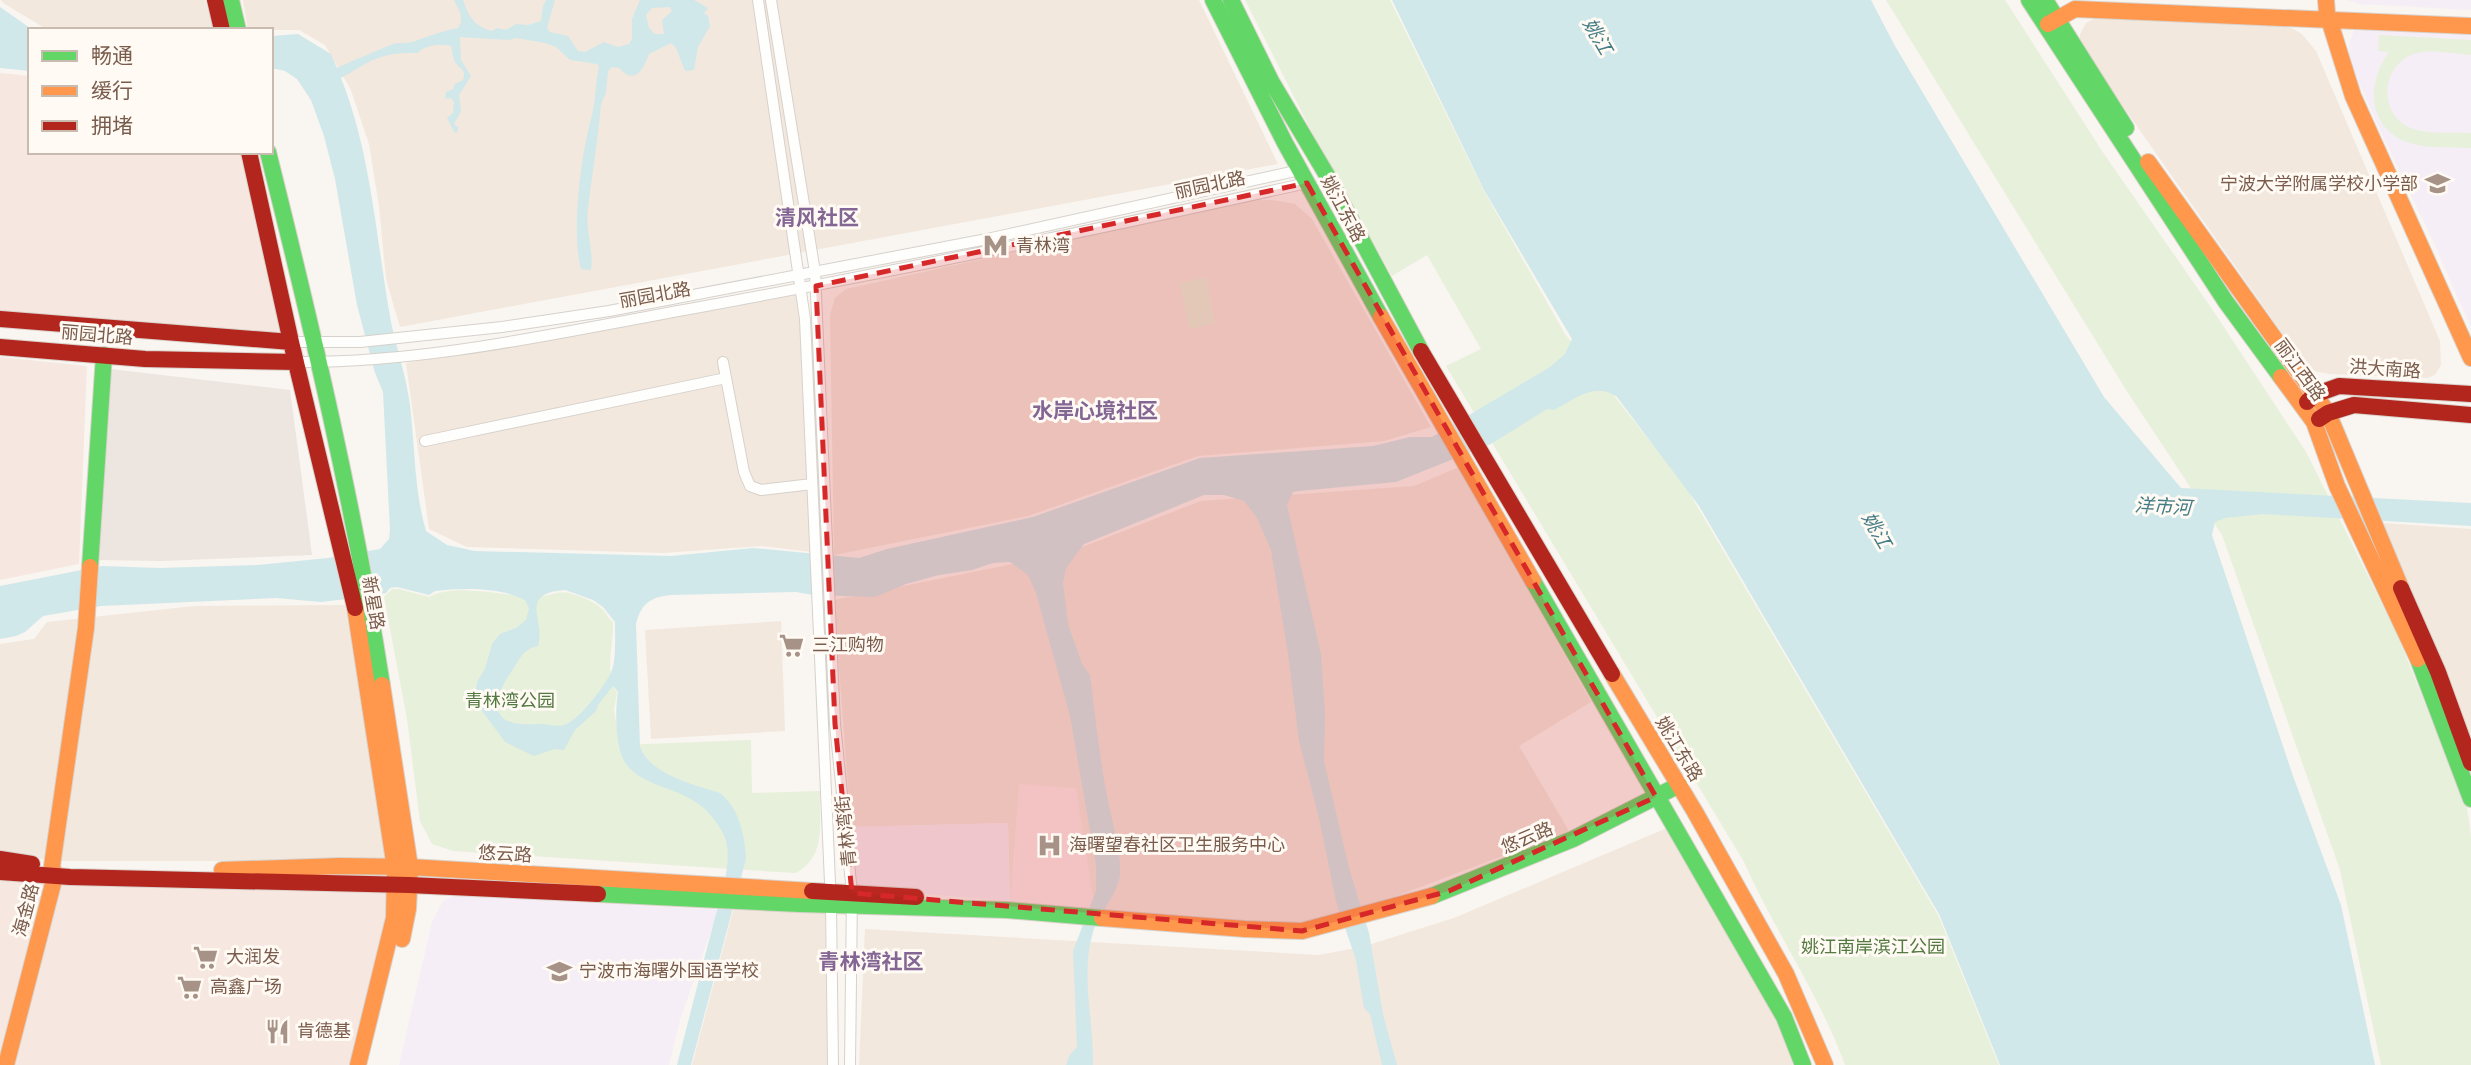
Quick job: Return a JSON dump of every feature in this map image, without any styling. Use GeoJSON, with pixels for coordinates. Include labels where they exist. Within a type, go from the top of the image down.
{"type":"FeatureCollection","features":[{"type":"Feature","properties":{"kind":"main road"},"geometry":{"type":"LineString","coordinates":[[215,0],[222,28]]}},
{"type":"Feature","properties":{"kind":"main road","name":"姚江东路"},"geometry":{"type":"LineString","coordinates":[[1213,0],[1304,176],[1447,434],[1656,797]]}},
{"type":"Feature","properties":{"kind":"main road","name":"姚江东路"},"geometry":{"type":"LineString","coordinates":[[1231,0],[1271,81],[1328,177],[1437,382],[1679,785],[1786,974],[1825,1065]]}},
{"type":"Feature","properties":{"kind":"main road"},"geometry":{"type":"LineString","coordinates":[[2099,0],[2471,19]]}},
{"type":"Feature","properties":{"kind":"main road"},"geometry":{"type":"LineString","coordinates":[[232,3],[238,28]]}},
{"type":"Feature","properties":{"kind":"main road"},"geometry":{"type":"LineString","coordinates":[[2046,8],[2327,11],[2471,26]]}},
{"type":"Feature","properties":{"kind":"main road","name":"丽江西路"},"geometry":{"type":"LineString","coordinates":[[2046,8],[2309,400],[2337,486],[2372,541],[2438,672],[2471,763]]}},
{"type":"Feature","properties":{"kind":"main road"},"geometry":{"type":"LineString","coordinates":[[2327,11],[2353,96],[2471,358]]}},
{"type":"Feature","properties":{"kind":"main road","name":"新星路"},"geometry":{"type":"LineString","coordinates":[[249,154],[296,362],[352,556]]}},
{"type":"Feature","properties":{"kind":"main road","name":"新星路"},"geometry":{"type":"LineString","coordinates":[[268,154],[320,362],[363,608],[402,867],[402,885],[358,1065]]}},
{"type":"Feature","properties":{"kind":"main road","name":"丽园北路"},"geometry":{"type":"LineString","coordinates":[[0,319],[291,342]]}},
{"type":"Feature","properties":{"kind":"main road","name":"丽园北路"},"geometry":{"type":"LineString","coordinates":[[0,347],[145,359],[296,362]]}},
{"type":"Feature","properties":{"kind":"main road"},"geometry":{"type":"LineString","coordinates":[[50,872],[86,628],[104,355]]}},
{"type":"Feature","properties":{"kind":"main road","name":"洪大南路"},"geometry":{"type":"LineString","coordinates":[[2309,400],[2339,386],[2471,394]]}},
{"type":"Feature","properties":{"kind":"main road","name":"丽江西路"},"geometry":{"type":"LineString","coordinates":[[2309,400],[2328,413],[2356,482],[2372,541],[2471,799]]}},
{"type":"Feature","properties":{"kind":"main road"},"geometry":{"type":"LineString","coordinates":[[2314,422],[2328,413],[2354,405],[2471,415]]}},
{"type":"Feature","properties":{"kind":"main road","name":"悠云路"},"geometry":{"type":"LineString","coordinates":[[0,859],[50,872],[830,899],[934,898],[1007,910],[1302,931],[1449,891],[1560,845],[1679,785]]}},
{"type":"Feature","properties":{"kind":"main road"},"geometry":{"type":"LineString","coordinates":[[1656,797],[1784,1017],[1803,1065]]}},
{"type":"Feature","properties":{"kind":"main road","name":"悠云路"},"geometry":{"type":"LineString","coordinates":[[0,872],[402,867],[708,893]]}},
{"type":"Feature","properties":{"kind":"main road","name":"海金路"},"geometry":{"type":"LineString","coordinates":[[0,1046],[50,872]]}},
{"type":"Feature","properties":{"kind":"main road","name":"海金路"},"geometry":{"type":"LineString","coordinates":[[6,1065],[50,872]]}},
{"type":"Feature","properties":{"kind":"main road","name":"新星路"},"geometry":{"type":"LineString","coordinates":[[370,1065],[408,909],[402,885]]}},
{"type":"Feature","properties":{"kind":"street","name":"青林湾街"},"geometry":{"type":"LineString","coordinates":[[758,0],[805,319],[830,899],[833,1065]]}},
{"type":"Feature","properties":{"kind":"street","name":"青林湾街"},"geometry":{"type":"LineString","coordinates":[[771,0],[815,272],[835,724],[852,899],[850,1065]]}},
{"type":"Feature","properties":{"kind":"street","name":"丽园北路"},"geometry":{"type":"LineString","coordinates":[[291,342],[360,342],[502,327],[609,311],[1304,176]]}},
{"type":"Feature","properties":{"kind":"street","name":"丽园北路"},"geometry":{"type":"LineString","coordinates":[[296,362],[364,360],[491,345],[816,286],[1304,176]]}},
{"type":"Feature","properties":{"kind":"street"},"geometry":{"type":"LineString","coordinates":[[723,362],[744,472],[750,486],[761,490],[812,484]]}},
{"type":"Feature","properties":{"kind":"street"},"geometry":{"type":"LineString","coordinates":[[425,441],[726,378]]}},
{"type":"Feature","properties":{"kind":"highlighted area"},"geometry":{"type":"Polygon","coordinates":[[[1307,183],[1656,797],[1449,891],[1302,931],[852,893],[835,724],[816,286],[1307,183]]]}},
{"type":"Feature","properties":{"kind":"shaded area"},"geometry":{"type":"Polygon","coordinates":[[[1,0],[205,0],[213,28],[45,28],[1,0]]]}},
{"type":"Feature","properties":{"kind":"shaded area"},"geometry":{"type":"Polygon","coordinates":[[[243,0],[1199,0],[1278,164],[400,327],[386,279],[379,206],[369,144],[351,90],[325,45],[299,30],[248,28],[243,0]]]}},
{"type":"Feature","properties":{"kind":"shaded area"},"geometry":{"type":"Polygon","coordinates":[[[2347,0],[2471,0],[2471,10],[2359,4],[2347,0]]]}},
{"type":"Feature","properties":{"kind":"shaded area"},"geometry":{"type":"Polygon","coordinates":[[[2097,17],[2286,25],[2302,34],[2316,51],[2440,341],[2441,365],[2435,375],[2427,378],[2330,374],[2314,371],[2303,363],[2080,45],[2080,34],[2086,23],[2097,17]]]}},
{"type":"Feature","properties":{"kind":"shaded area","name":"宁波大学附属学校小学部"},"geometry":{"type":"Polygon","coordinates":[[[2354,30],[2471,34],[2471,328],[2350,62],[2349,44],[2354,30]]]}},
{"type":"Feature","properties":{"kind":"shaded area"},"geometry":{"type":"Polygon","coordinates":[[[0,73],[28,76],[28,154],[240,154],[283,336],[0,312],[0,73]]]}},
{"type":"Feature","properties":{"kind":"shaded area"},"geometry":{"type":"Polygon","coordinates":[[[1253,200],[1295,204],[1312,219],[1431,427],[1384,441],[1198,456],[1028,516],[834,555],[830,315],[835,298],[846,289],[1253,200]]]}},
{"type":"Feature","properties":{"kind":"shaded area"},"geometry":{"type":"Polygon","coordinates":[[[798,292],[802,321],[812,552],[762,546],[663,553],[467,547],[429,529],[406,363],[798,292]]]}},
{"type":"Feature","properties":{"kind":"shaded area"},"geometry":{"type":"Polygon","coordinates":[[[0,357],[87,366],[79,564],[0,580],[0,357]]]}},
{"type":"Feature","properties":{"kind":"shaded area"},"geometry":{"type":"Polygon","coordinates":[[[110,369],[290,390],[312,555],[161,561],[98,560],[110,369]]]}},
{"type":"Feature","properties":{"kind":"shaded area"},"geometry":{"type":"Polygon","coordinates":[[[1459,467],[1591,702],[1519,746],[1569,831],[1375,904],[1298,924],[1010,901],[1008,823],[851,827],[834,600],[1067,553],[1201,501],[1414,486],[1459,467]]]}},
{"type":"Feature","properties":{"kind":"shaded area"},"geometry":{"type":"Polygon","coordinates":[[[2382,523],[2471,529],[2471,750],[2443,672],[2382,523]]]}},
{"type":"Feature","properties":{"kind":"shaded area"},"geometry":{"type":"Polygon","coordinates":[[[345,605],[387,861],[51,861],[0,851],[0,644],[34,639],[47,622],[194,606],[345,605]]]}},
{"type":"Feature","properties":{"kind":"shaded area"},"geometry":{"type":"Polygon","coordinates":[[[781,621],[785,731],[651,739],[645,630],[781,621]]]}},
{"type":"Feature","properties":{"kind":"shaded area","name":"海曙望春社区卫生服务中心"},"geometry":{"type":"Polygon","coordinates":[[[1019,784],[1076,788],[1095,910],[1010,901],[1019,784]]]}},
{"type":"Feature","properties":{"kind":"shaded area"},"geometry":{"type":"Polygon","coordinates":[[[1008,823],[1010,901],[856,888],[851,827],[1008,823]]]}},
{"type":"Feature","properties":{"kind":"shaded area"},"geometry":{"type":"Polygon","coordinates":[[[1667,828],[1776,1014],[1793,1065],[859,1065],[865,929],[1318,955],[1362,947],[1454,918],[1667,828]]]}},
{"type":"Feature","properties":{"kind":"shaded area"},"geometry":{"type":"Polygon","coordinates":[[[0,877],[388,889],[388,918],[350,1065],[0,1065],[0,877]]]}},
{"type":"Feature","properties":{"kind":"shaded area","name":"宁波市海曙外国语学校"},"geometry":{"type":"Polygon","coordinates":[[[455,895],[718,910],[680,1020],[669,1065],[399,1065],[432,922],[443,901],[455,895]]]}},
{"type":"Feature","properties":{"kind":"shaded area"},"geometry":{"type":"Polygon","coordinates":[[[734,907],[825,910],[828,1065],[692,1065],[734,907]]]}},
{"type":"Feature","properties":{"kind":"green space","name":"姚江南岸滨江公园"},"geometry":{"type":"Polygon","coordinates":[[[1245,0],[1390,0],[1484,191],[1565,334],[1684,484],[1938,915],[1999,1065],[1845,1065],[1823,1013],[1744,862],[1446,366],[1481,349],[1427,255],[1392,276],[1321,150],[1245,0]]]}},
{"type":"Feature","properties":{"kind":"green space"},"geometry":{"type":"Polygon","coordinates":[[[1886,0],[2005,0],[2104,154],[2214,312],[2306,452],[2396,632],[2467,808],[2471,835],[2471,1065],[2381,1065],[2340,870],[2222,535],[2128,393],[1886,0]]]}},
{"type":"Feature","properties":{"kind":"green space"},"geometry":{"type":"Polygon","coordinates":[[[2379,35],[2471,40],[2471,55],[2430,51],[2406,58],[2391,76],[2388,98],[2391,109],[2406,126],[2429,132],[2471,133],[2471,148],[2417,145],[2396,137],[2386,128],[2375,105],[2376,78],[2389,52],[2378,51],[2379,35]]]}},
{"type":"Feature","properties":{"kind":"green space"},"geometry":{"type":"Polygon","coordinates":[[[1206,277],[1215,323],[1189,329],[1180,283],[1206,277]]]}},
{"type":"Feature","properties":{"kind":"green space","name":"青林湾公园"},"geometry":{"type":"Polygon","coordinates":[[[392,589],[429,597],[468,590],[537,597],[565,592],[596,604],[613,622],[610,668],[617,693],[614,709],[619,745],[751,740],[752,793],[820,791],[819,838],[812,858],[795,873],[453,851],[432,844],[420,821],[407,719],[384,597],[392,589]]]}},
{"type":"Feature","properties":{"kind":"water"},"geometry":{"type":"Polygon","coordinates":[[[454,0],[463,0],[473,20],[481,26],[492,31],[497,28],[506,30],[516,24],[528,25],[541,21],[546,0],[555,0],[547,28],[550,32],[568,36],[578,51],[585,52],[604,42],[618,47],[629,44],[632,39],[632,19],[640,0],[694,0],[708,8],[704,13],[708,16],[710,26],[698,47],[694,70],[685,71],[676,48],[671,43],[649,54],[641,70],[634,75],[630,76],[619,68],[612,67],[608,71],[606,93],[601,104],[588,209],[591,270],[581,269],[577,215],[584,152],[594,106],[599,66],[597,64],[570,60],[556,47],[545,43],[516,38],[509,40],[460,37],[461,60],[471,76],[459,95],[461,111],[454,124],[458,127],[457,133],[447,118],[453,113],[454,102],[451,98],[445,99],[446,92],[463,80],[464,74],[455,62],[451,46],[433,45],[418,53],[385,56],[341,78],[360,137],[372,198],[391,322],[408,394],[417,484],[426,531],[447,545],[475,551],[671,556],[753,548],[859,558],[887,549],[1033,517],[1200,458],[1373,446],[1410,437],[1432,437],[1550,367],[1565,354],[1572,339],[1484,190],[1392,0],[1871,0],[1895,46],[2104,397],[2181,488],[2471,503],[2471,526],[2263,514],[2225,518],[2215,522],[2212,535],[2293,776],[2341,905],[2375,1065],[2000,1065],[1939,914],[1699,506],[1617,397],[1593,391],[1554,410],[1547,409],[1491,444],[1396,482],[1293,492],[1287,505],[1321,654],[1325,714],[1324,761],[1349,868],[1369,933],[1383,1014],[1397,1065],[1382,1065],[1370,1014],[1364,1008],[1356,960],[1336,901],[1319,818],[1299,741],[1271,550],[1257,518],[1244,501],[1224,495],[1204,495],[1084,544],[1066,568],[1063,583],[1068,624],[1082,664],[1090,675],[1120,866],[1118,883],[1096,925],[1089,949],[1088,982],[1093,1065],[1066,1065],[1069,1056],[1077,1047],[1073,951],[1096,891],[1096,865],[1070,716],[1036,593],[1028,575],[1010,562],[993,563],[906,584],[875,597],[796,592],[671,595],[652,600],[644,607],[636,624],[640,747],[645,756],[663,771],[720,793],[727,799],[740,823],[746,859],[691,1065],[677,1065],[724,885],[728,855],[726,839],[706,810],[681,794],[643,778],[632,771],[624,761],[616,727],[618,692],[613,686],[596,711],[575,730],[564,750],[555,749],[534,756],[505,742],[477,704],[476,688],[492,644],[500,634],[516,628],[526,620],[529,608],[525,600],[493,591],[446,590],[435,591],[429,595],[397,587],[372,596],[321,602],[276,598],[101,606],[43,616],[25,632],[0,639],[0,586],[102,566],[160,568],[258,565],[328,558],[380,549],[389,539],[383,392],[375,373],[357,305],[335,179],[311,100],[297,79],[285,71],[273,68],[273,36],[298,34],[331,54],[337,68],[393,44],[412,42],[458,28],[461,18],[454,0]],[[670,7],[652,8],[646,15],[649,28],[655,34],[664,34],[662,20],[672,11],[670,7]],[[565,590],[550,592],[537,602],[538,646],[527,650],[520,657],[499,695],[498,709],[506,720],[520,724],[567,724],[579,715],[604,684],[613,666],[615,622],[603,607],[593,600],[565,590]]]}},
{"type":"Feature","properties":{"kind":"water"},"geometry":{"type":"Polygon","coordinates":[[[0,7],[30,28],[28,28],[28,71],[0,68],[0,7]]]}},
{"type":"Feature","properties":{"kind":"traffic: fast"},"geometry":{"type":"LineString","coordinates":[[231,0],[238,28]]}},
{"type":"Feature","properties":{"kind":"traffic: fast"},"geometry":{"type":"LineString","coordinates":[[1213,0],[1285,143],[1381,317]]}},
{"type":"Feature","properties":{"kind":"traffic: fast"},"geometry":{"type":"LineString","coordinates":[[1231,0],[1271,81],[1328,177],[1421,351]]}},
{"type":"Feature","properties":{"kind":"traffic: fast"},"geometry":{"type":"LineString","coordinates":[[2029,0],[2226,302],[2281,377]]}},
{"type":"Feature","properties":{"kind":"traffic: fast"},"geometry":{"type":"LineString","coordinates":[[2045,0],[2126,128]]}},
{"type":"Feature","properties":{"kind":"traffic: fast"},"geometry":{"type":"LineString","coordinates":[[268,154],[331,417],[359,551],[382,685]]}},
{"type":"Feature","properties":{"kind":"traffic: fast"},"geometry":{"type":"LineString","coordinates":[[90,567],[104,355]]}},
{"type":"Feature","properties":{"kind":"traffic: fast"},"geometry":{"type":"LineString","coordinates":[[1533,581],[1784,1017],[1803,1065]]}},
{"type":"Feature","properties":{"kind":"traffic: fast"},"geometry":{"type":"LineString","coordinates":[[2418,659],[2471,799]]}},
{"type":"Feature","properties":{"kind":"traffic: fast"},"geometry":{"type":"LineString","coordinates":[[1432,896],[1573,839],[1679,785]]}},
{"type":"Feature","properties":{"kind":"traffic: fast"},"geometry":{"type":"LineString","coordinates":[[598,894],[799,904],[1007,910],[1102,918]]}},
{"type":"Feature","properties":{"kind":"traffic: slow"},"geometry":{"type":"LineString","coordinates":[[2326,0],[2327,13],[2353,96],[2471,358]]}},
{"type":"Feature","properties":{"kind":"traffic: slow"},"geometry":{"type":"LineString","coordinates":[[2048,24],[2075,9],[2471,26]]}},
{"type":"Feature","properties":{"kind":"traffic: slow"},"geometry":{"type":"LineString","coordinates":[[2148,162],[2328,413],[2401,588]]}},
{"type":"Feature","properties":{"kind":"traffic: slow"},"geometry":{"type":"LineString","coordinates":[[1381,317],[1533,581]]}},
{"type":"Feature","properties":{"kind":"traffic: slow"},"geometry":{"type":"LineString","coordinates":[[2281,377],[2314,422],[2337,486],[2418,659]]}},
{"type":"Feature","properties":{"kind":"traffic: slow"},"geometry":{"type":"LineString","coordinates":[[6,1065],[55,876],[52,866],[86,628],[90,567]]}},
{"type":"Feature","properties":{"kind":"traffic: slow"},"geometry":{"type":"LineString","coordinates":[[355,608],[395,868],[394,918],[358,1065]]}},
{"type":"Feature","properties":{"kind":"traffic: slow"},"geometry":{"type":"LineString","coordinates":[[1612,674],[1695,812],[1786,974],[1825,1065]]}},
{"type":"Feature","properties":{"kind":"traffic: slow"},"geometry":{"type":"LineString","coordinates":[[382,685],[410,867],[408,909],[402,939]]}},
{"type":"Feature","properties":{"kind":"traffic: slow"},"geometry":{"type":"LineString","coordinates":[[222,870],[340,866],[410,867],[812,891]]}},
{"type":"Feature","properties":{"kind":"traffic: slow"},"geometry":{"type":"LineString","coordinates":[[1102,918],[1302,931],[1432,896]]}},
{"type":"Feature","properties":{"kind":"traffic: jam"},"geometry":{"type":"LineString","coordinates":[[215,0],[222,28]]}},
{"type":"Feature","properties":{"kind":"traffic: jam"},"geometry":{"type":"LineString","coordinates":[[249,154],[355,608]]}},
{"type":"Feature","properties":{"kind":"traffic: jam"},"geometry":{"type":"LineString","coordinates":[[0,319],[291,342]]}},
{"type":"Feature","properties":{"kind":"traffic: jam"},"geometry":{"type":"LineString","coordinates":[[0,347],[145,359],[296,362]]}},
{"type":"Feature","properties":{"kind":"traffic: jam"},"geometry":{"type":"LineString","coordinates":[[1421,351],[1612,674]]}},
{"type":"Feature","properties":{"kind":"traffic: jam"},"geometry":{"type":"LineString","coordinates":[[2307,402],[2314,395],[2339,386],[2471,394]]}},
{"type":"Feature","properties":{"kind":"traffic: jam"},"geometry":{"type":"LineString","coordinates":[[2319,419],[2328,413],[2354,405],[2471,415]]}},
{"type":"Feature","properties":{"kind":"traffic: jam"},"geometry":{"type":"LineString","coordinates":[[2401,588],[2438,672],[2471,763]]}},
{"type":"Feature","properties":{"kind":"traffic: jam"},"geometry":{"type":"LineString","coordinates":[[0,859],[32,864]]}},
{"type":"Feature","properties":{"kind":"traffic: jam"},"geometry":{"type":"LineString","coordinates":[[0,872],[70,877],[409,885],[598,894]]}},
{"type":"Feature","properties":{"kind":"traffic: jam"},"geometry":{"type":"LineString","coordinates":[[812,891],[916,897]]}},
{"type":"Feature","properties":{"kind":"place","name":"宁波大学附属学校小学部"},"geometry":{"type":"Point","coordinates":[2438,184]}},
{"type":"Feature","properties":{"kind":"place","name":"青林湾"},"geometry":{"type":"Point","coordinates":[996,246]}},
{"type":"Feature","properties":{"kind":"place","name":"三江购物"},"geometry":{"type":"Point","coordinates":[792,645]}},
{"type":"Feature","properties":{"kind":"place","name":"海曙望春社区卫生服务中心"},"geometry":{"type":"Point","coordinates":[1049,845]}},
{"type":"Feature","properties":{"kind":"place","name":"大润发"},"geometry":{"type":"Point","coordinates":[206,957]}},
{"type":"Feature","properties":{"kind":"place","name":"宁波市海曙外国语学校"},"geometry":{"type":"Point","coordinates":[559,971]}},
{"type":"Feature","properties":{"kind":"place","name":"高鑫广场"},"geometry":{"type":"Point","coordinates":[190,987]}},
{"type":"Feature","properties":{"kind":"place","name":"肯德基"},"geometry":{"type":"Point","coordinates":[277,1031]}},
{"type":"Feature","properties":{"kind":"district","name":"清风社区"},"geometry":{"type":"Point","coordinates":[817,218]}},
{"type":"Feature","properties":{"kind":"district","name":"水岸心境社区"},"geometry":{"type":"Point","coordinates":[1095,411]}},
{"type":"Feature","properties":{"kind":"district","name":"青林湾社区"},"geometry":{"type":"Point","coordinates":[871,962]}},
{"type":"Feature","properties":{"kind":"water label","name":"姚江"},"geometry":{"type":"Point","coordinates":[1598,36]}},
{"type":"Feature","properties":{"kind":"water label","name":"洋市河"},"geometry":{"type":"Point","coordinates":[2163,506]}},
{"type":"Feature","properties":{"kind":"water label","name":"姚江"},"geometry":{"type":"Point","coordinates":[1877,530]}}]}
